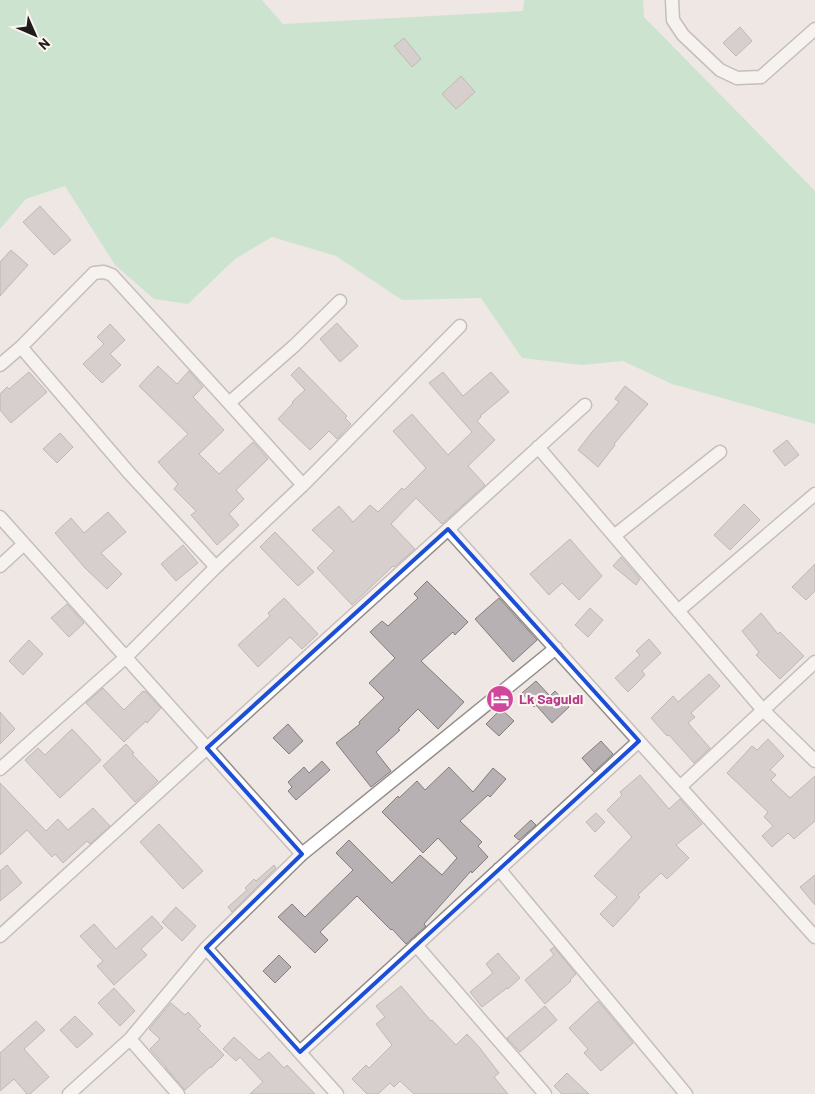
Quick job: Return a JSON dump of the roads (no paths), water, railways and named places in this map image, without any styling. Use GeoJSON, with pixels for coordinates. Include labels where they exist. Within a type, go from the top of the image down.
{"type":"FeatureCollection","features":[{"type":"Feature","properties":{"kind":"street"},"geometry":{"type":"LineString","coordinates":[[672,0],[673,20],[683,35],[720,70],[737,78],[761,77],[815,29]]}},
{"type":"Feature","properties":{"kind":"street"},"geometry":{"type":"LineString","coordinates":[[0,365],[21,347],[94,273],[104,272],[112,275],[230,403],[302,485]]}},
{"type":"Feature","properties":{"kind":"street"},"geometry":{"type":"LineString","coordinates":[[230,403],[294,346],[340,301]]}},
{"type":"Feature","properties":{"kind":"street"},"geometry":{"type":"LineString","coordinates":[[0,769],[126,657],[302,485],[460,326]]}},
{"type":"Feature","properties":{"kind":"street"},"geometry":{"type":"LineString","coordinates":[[21,347],[130,474],[216,567]]}},
{"type":"Feature","properties":{"kind":"street"},"geometry":{"type":"LineString","coordinates":[[0,936],[585,405]]}},
{"type":"Feature","properties":{"kind":"street"},"geometry":{"type":"LineString","coordinates":[[538,447],[763,710],[815,761]]}},
{"type":"Feature","properties":{"kind":"street"},"geometry":{"type":"LineString","coordinates":[[614,536],[720,452]]}},
{"type":"Feature","properties":{"kind":"street"},"geometry":{"type":"LineString","coordinates":[[678,611],[815,494]]}},
{"type":"Feature","properties":{"kind":"street"},"geometry":{"type":"LineString","coordinates":[[0,517],[302,854]]}},
{"type":"Feature","properties":{"kind":"street"},"geometry":{"type":"LineString","coordinates":[[448,529],[815,937]]}},
{"type":"Feature","properties":{"kind":"street"},"geometry":{"type":"LineString","coordinates":[[0,566],[24,544]]}},
{"type":"Feature","properties":{"kind":"street"},"geometry":{"type":"LineString","coordinates":[[69,1094],[130,1039],[206,948],[302,854],[556,648]]}},
{"type":"Feature","properties":{"kind":"street"},"geometry":{"type":"LineString","coordinates":[[680,787],[815,662]]}},
{"type":"Feature","properties":{"kind":"street"},"geometry":{"type":"LineString","coordinates":[[300,1052],[639,741]]}},
{"type":"Feature","properties":{"kind":"street"},"geometry":{"type":"LineString","coordinates":[[499,869],[686,1094]]}},
{"type":"Feature","properties":{"kind":"street"},"geometry":{"type":"LineString","coordinates":[[416,945],[545,1094]]}},
{"type":"Feature","properties":{"kind":"street"},"geometry":{"type":"LineString","coordinates":[[206,948],[337,1094]]}},
{"type":"Feature","properties":{"kind":"street"},"geometry":{"type":"LineString","coordinates":[[130,1039],[178,1094]]}},
{"type":"Feature","properties":{"kind":"place","name":"Lk Saguidi"},"geometry":{"type":"Point","coordinates":[500,699]}}]}
